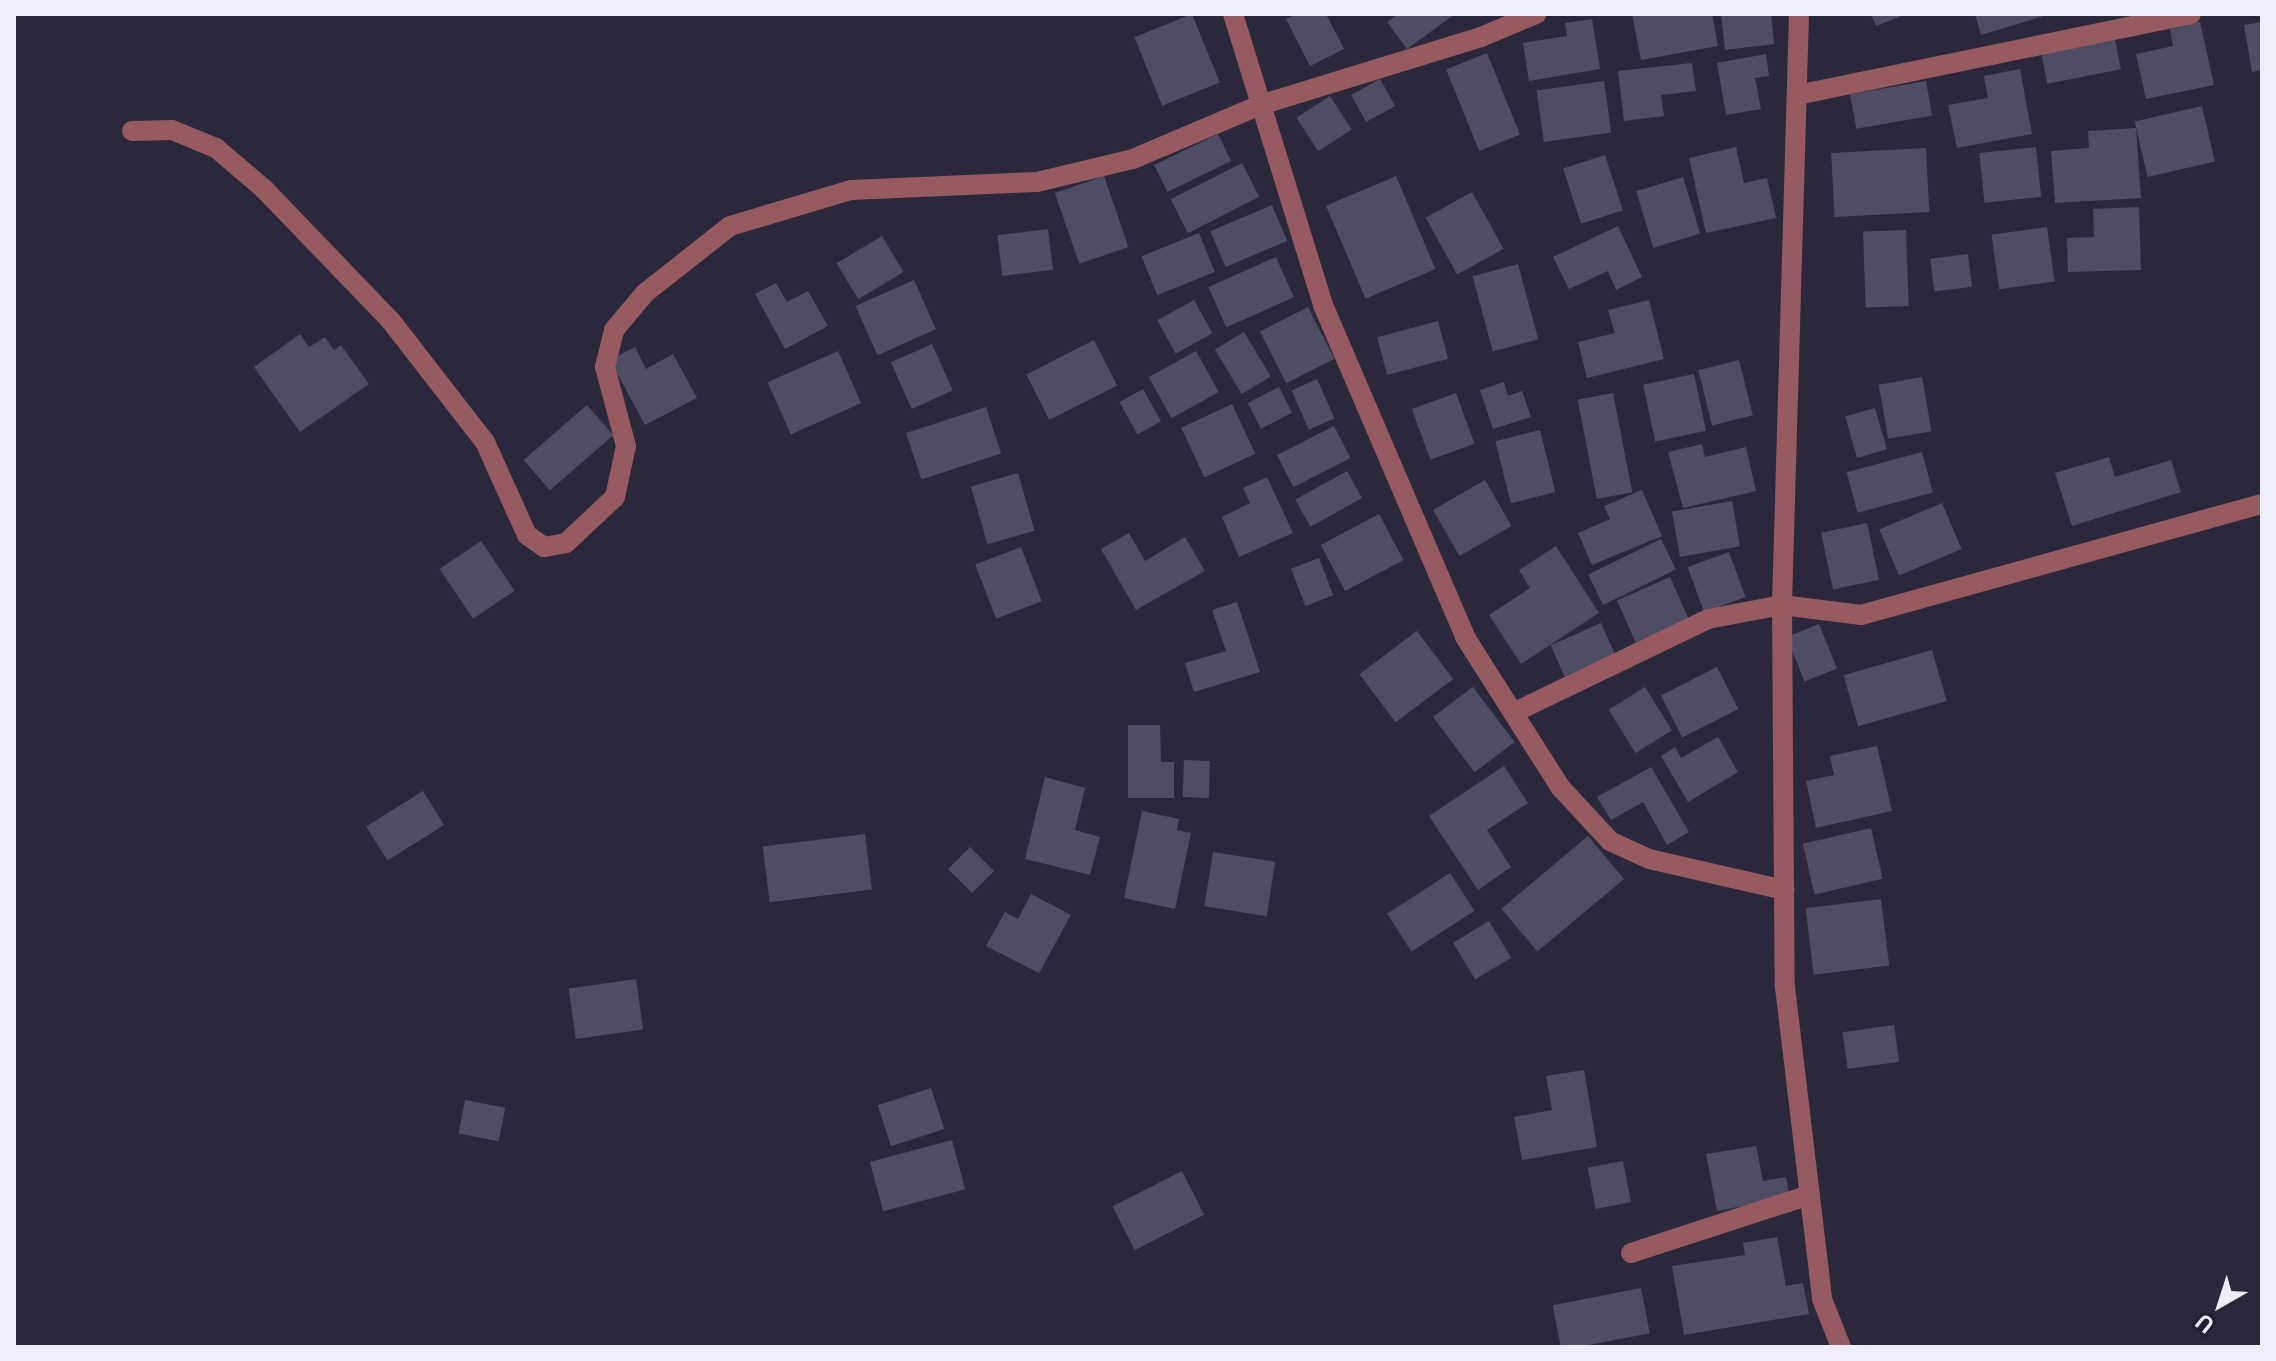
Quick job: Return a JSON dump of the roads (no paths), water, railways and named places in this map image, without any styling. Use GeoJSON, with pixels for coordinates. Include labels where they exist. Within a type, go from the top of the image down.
{"type":"FeatureCollection","features":[{"type":"Feature","properties":{"kind":"street"},"geometry":{"type":"LineString","coordinates":[[1233,14],[1323,305],[1465,637],[1561,788],[1610,841],[1649,859],[1784,890]]}},
{"type":"Feature","properties":{"kind":"street"},"geometry":{"type":"LineString","coordinates":[[1799,14],[1782,605],[1785,987],[1822,1299],[1841,1347]]}},
{"type":"Feature","properties":{"kind":"street"},"geometry":{"type":"LineString","coordinates":[[1797,95],[2191,14]]}},
{"type":"Feature","properties":{"kind":"street"},"geometry":{"type":"LineString","coordinates":[[132,131],[172,130],[216,148],[264,189],[391,321],[485,442],[527,535],[544,547],[566,543],[615,497],[626,446],[605,367],[614,330],[645,293],[730,226],[851,190],[1037,182],[1133,159],[1260,105],[1481,37],[1531,15]]}},
{"type":"Feature","properties":{"kind":"street"},"geometry":{"type":"LineString","coordinates":[[1513,713],[1708,619],[1782,605],[1817,614],[1861,615],[2262,504]]}},
{"type":"Feature","properties":{"kind":"street"},"geometry":{"type":"LineString","coordinates":[[1631,1253],[1810,1195]]}}]}
